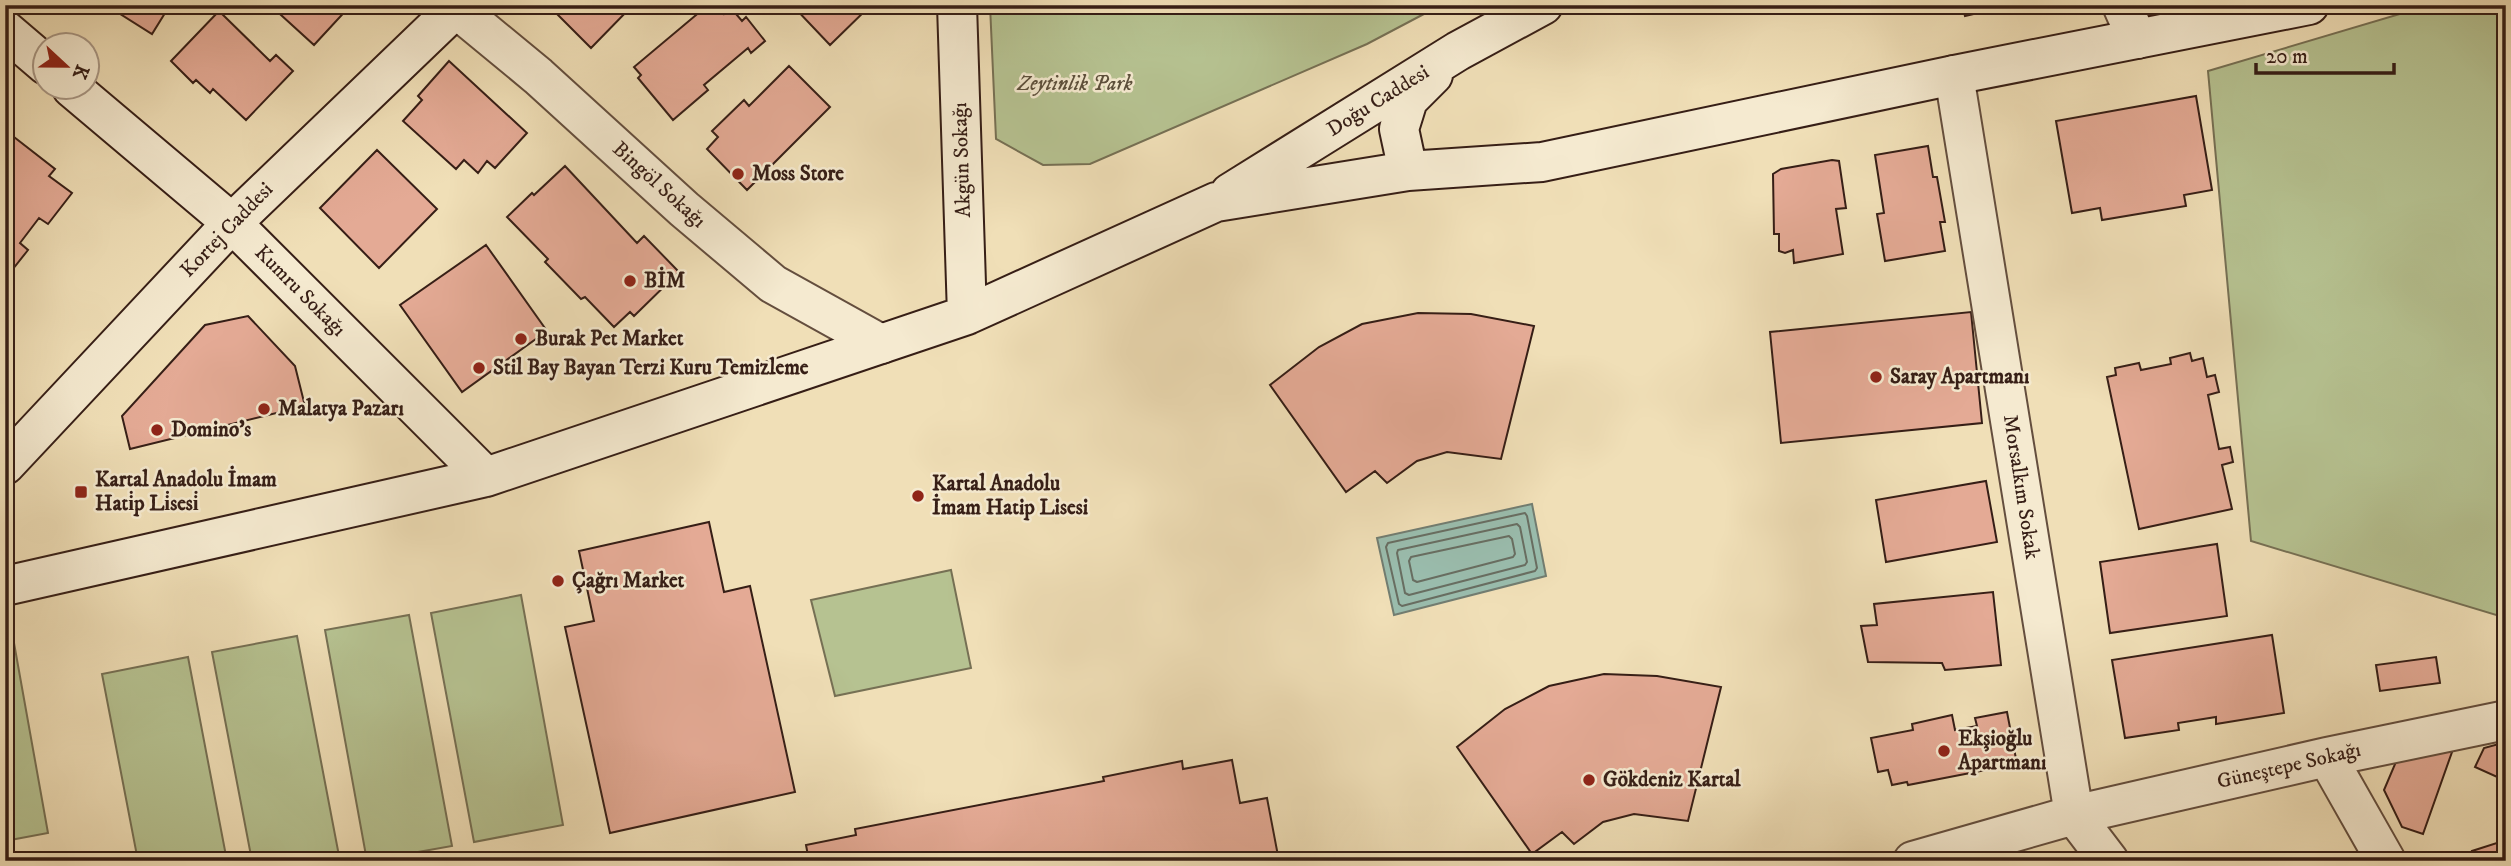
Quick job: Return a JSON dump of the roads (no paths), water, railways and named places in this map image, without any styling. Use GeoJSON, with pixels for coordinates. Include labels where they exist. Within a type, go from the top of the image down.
{"type":"FeatureCollection","features":[{"type":"Feature","properties":{"kind":"street","name":"Akgün Sokağı"},"geometry":{"type":"LineString","coordinates":[[957,5],[967,315]]}},
{"type":"Feature","properties":{"kind":"street","name":"Doğu Caddesi"},"geometry":{"type":"LineString","coordinates":[[1216,202],[1458,51],[1543,5]]}},
{"type":"Feature","properties":{"kind":"street"},"geometry":{"type":"LineString","coordinates":[[5,586],[486,477],[967,315],[1216,202],[1408,171],[1542,162],[1954,75],[2129,22],[2309,5]]}},
{"type":"Feature","properties":{"kind":"street","name":"Kortej Caddesi"},"geometry":{"type":"LineString","coordinates":[[5,465],[232,223],[455,6]]}},
{"type":"Feature","properties":{"kind":"street","name":"Bingöl Sokağı"},"geometry":{"type":"LineString","coordinates":[[455,6],[538,76],[684,209],[773,284],[881,344]]}},
{"type":"Feature","properties":{"kind":"street"},"geometry":{"type":"LineString","coordinates":[[5,30],[32,53]]}},
{"type":"Feature","properties":{"kind":"street"},"geometry":{"type":"LineString","coordinates":[[1408,171],[1399,130],[1408,100],[1458,51]]}},
{"type":"Feature","properties":{"kind":"street","name":"Morsalkım Sokak"},"geometry":{"type":"LineString","coordinates":[[1954,75],[2074,816]]}},
{"type":"Feature","properties":{"kind":"street","name":"Kumru Sokağı"},"geometry":{"type":"LineString","coordinates":[[89,102],[232,223],[486,477]]}},
{"type":"Feature","properties":{"kind":"street","name":"Güneştepe Sokağı"},"geometry":{"type":"LineString","coordinates":[[1913,861],[2074,816],[2328,757],[2506,720]]}},
{"type":"Feature","properties":{"kind":"street"},"geometry":{"type":"LineString","coordinates":[[2328,757],[2386,861]]}},
{"type":"Feature","properties":{"kind":"street"},"geometry":{"type":"LineString","coordinates":[[2074,816],[2109,861]]}},
{"type":"Feature","properties":{"kind":"water"},"geometry":{"type":"Polygon","coordinates":[[[1532,504],[1546,576],[1394,615],[1377,538],[1532,504]]]}},
{"type":"Feature","properties":{"kind":"place","name":"Moss Store"},"geometry":{"type":"Point","coordinates":[738,174]}},
{"type":"Feature","properties":{"kind":"place","name":"BİM"},"geometry":{"type":"Point","coordinates":[630,281]}},
{"type":"Feature","properties":{"kind":"place","name":"Burak Pet Market"},"geometry":{"type":"Point","coordinates":[521,339]}},
{"type":"Feature","properties":{"kind":"place","name":"Stil Bay Bayan Terzi Kuru Temizleme"},"geometry":{"type":"Point","coordinates":[479,368]}},
{"type":"Feature","properties":{"kind":"place","name":"Saray Apartmanı"},"geometry":{"type":"Point","coordinates":[1876,377]}},
{"type":"Feature","properties":{"kind":"place","name":"Malatya Pazarı"},"geometry":{"type":"Point","coordinates":[264,409]}},
{"type":"Feature","properties":{"kind":"place","name":"Domino's"},"geometry":{"type":"Point","coordinates":[157,430]}},
{"type":"Feature","properties":{"kind":"place","name":"Kartal Anadolu İmam Hati̇p Li̇sesi̇"},"geometry":{"type":"Point","coordinates":[81,492]}},
{"type":"Feature","properties":{"kind":"place","name":"Kartal Anadolu İmam Hatip Lisesi"},"geometry":{"type":"Point","coordinates":[918,496]}},
{"type":"Feature","properties":{"kind":"place","name":"Çağrı Market"},"geometry":{"type":"Point","coordinates":[558,581]}},
{"type":"Feature","properties":{"kind":"place","name":"Ekşioğlu Apartmanı"},"geometry":{"type":"Point","coordinates":[1944,751]}},
{"type":"Feature","properties":{"kind":"place","name":"Gökdeniz Kartal"},"geometry":{"type":"Point","coordinates":[1589,780]}},
{"type":"Feature","properties":{"kind":"park label","name":"Zeytinlik Park"},"geometry":{"type":"Point","coordinates":[1075,84]}}]}
